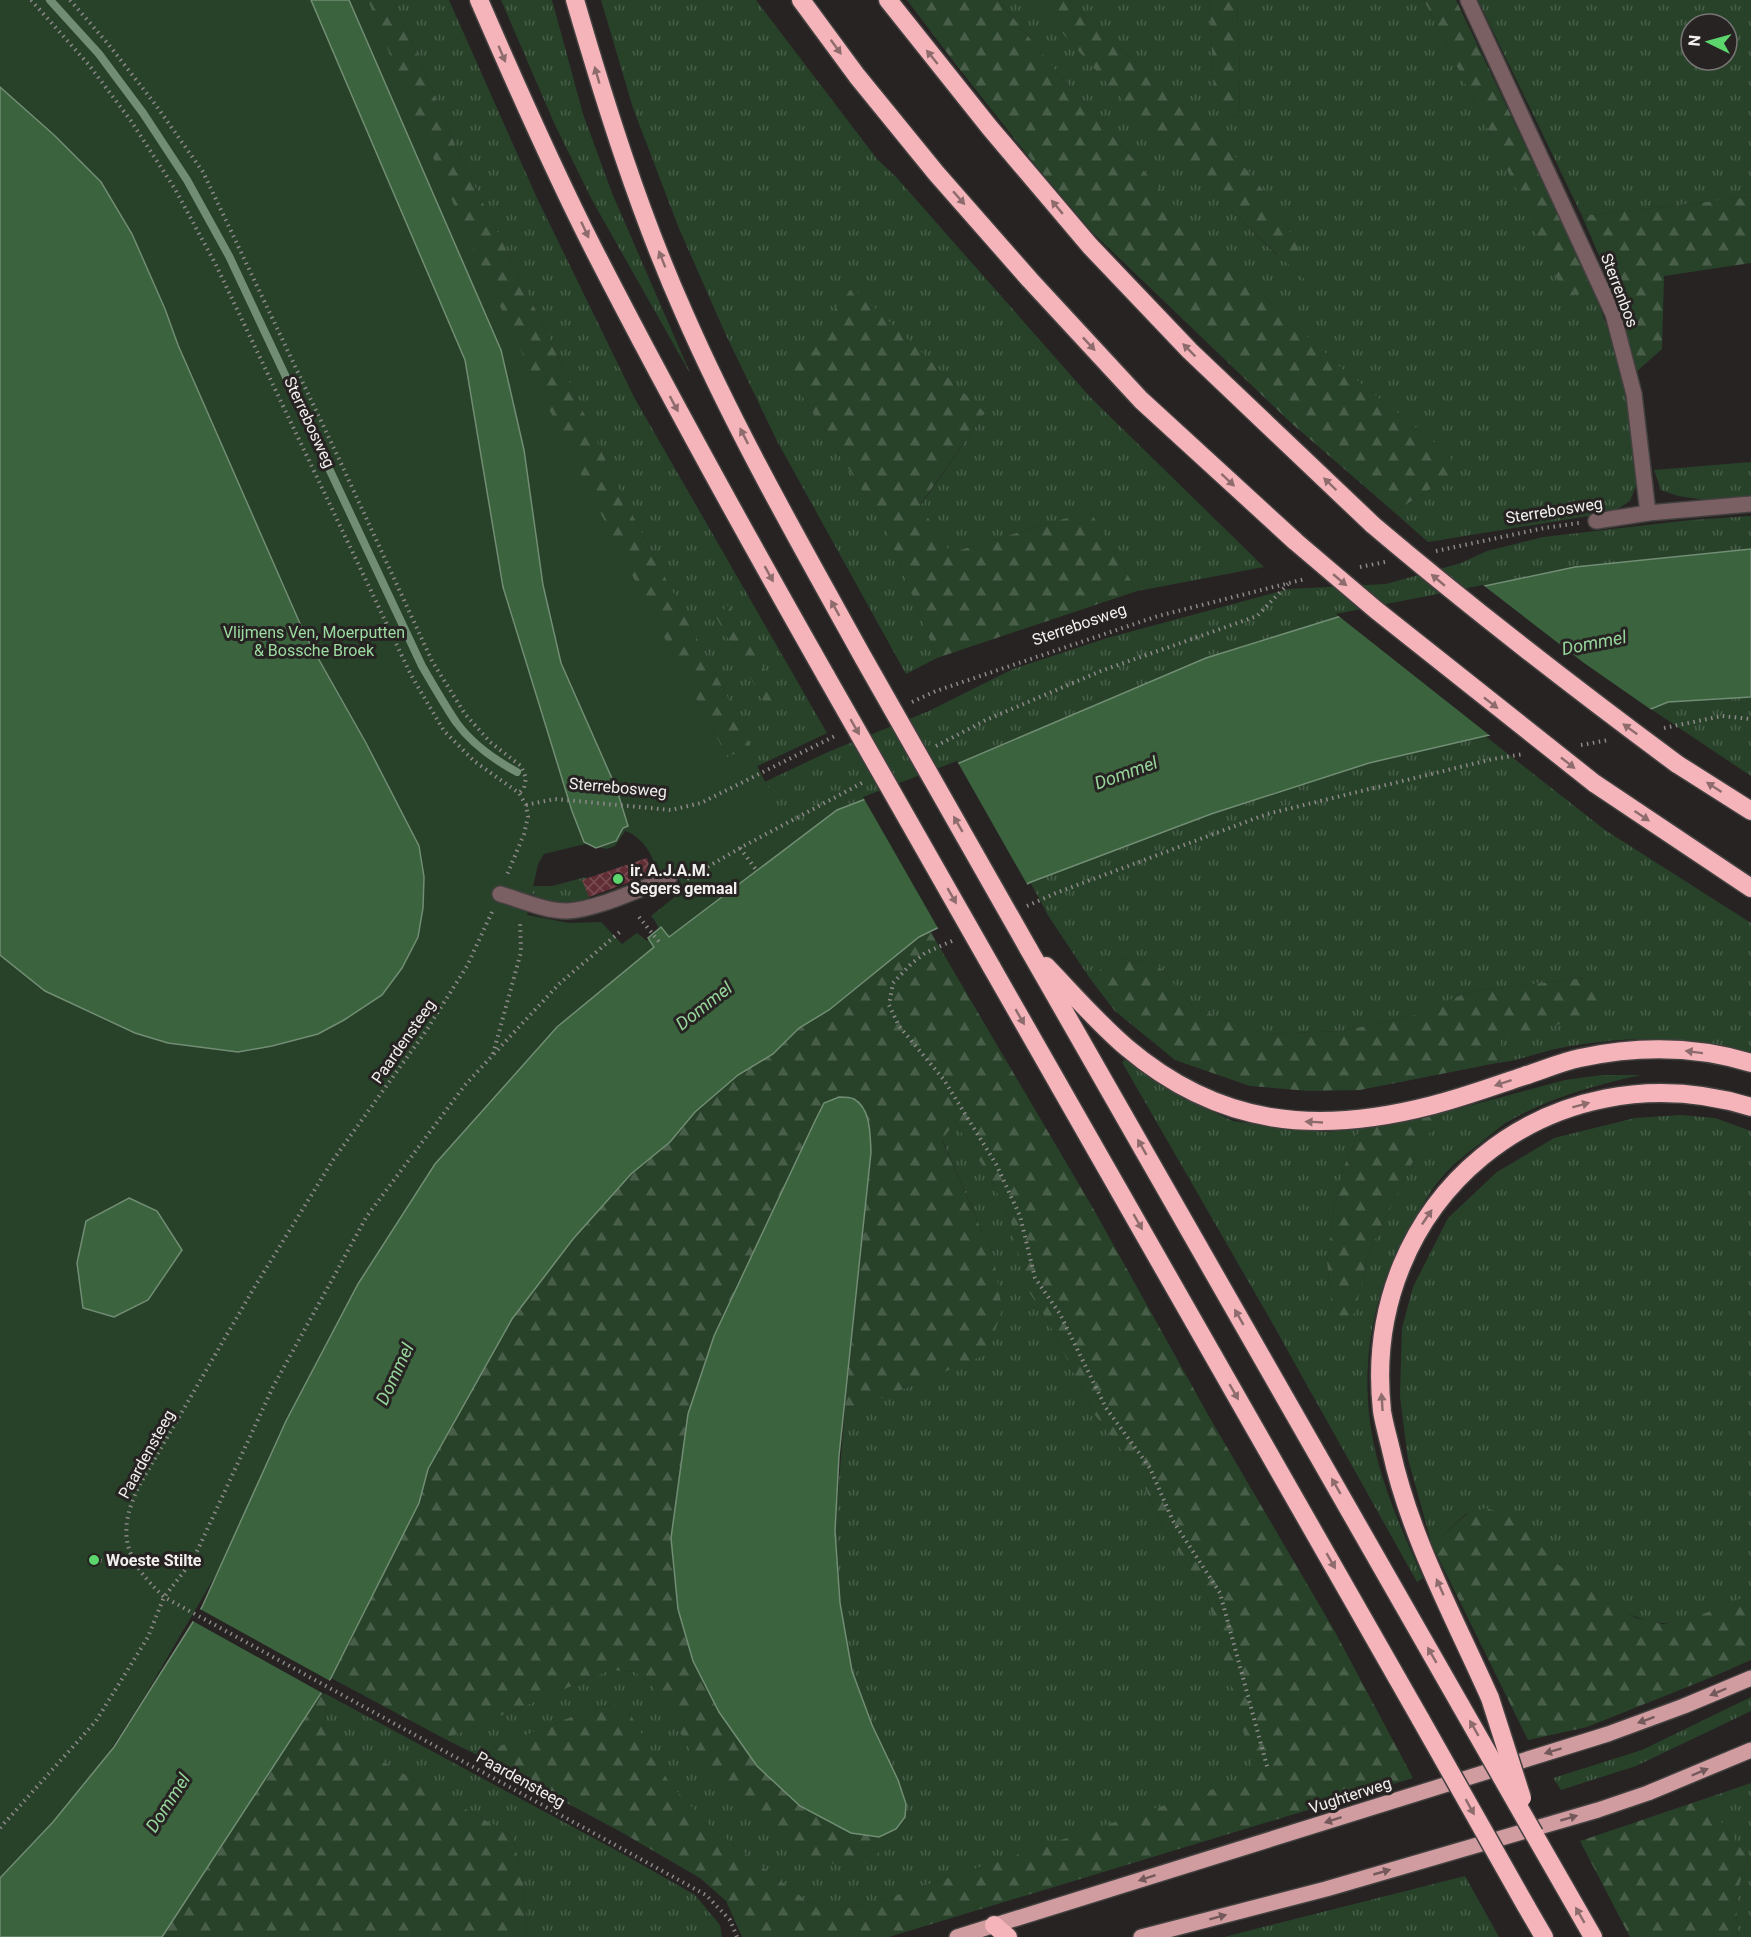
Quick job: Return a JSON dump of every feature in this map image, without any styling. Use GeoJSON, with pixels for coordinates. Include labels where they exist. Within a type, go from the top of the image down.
{"type":"FeatureCollection","features":[{"type":"Feature","properties":{"kind":"highway"},"geometry":{"type":"LineString","coordinates":[[479,0],[512,77],[592,246],[688,431],[1544,1937]]}},
{"type":"Feature","properties":{"kind":"highway"},"geometry":{"type":"LineString","coordinates":[[575,0],[602,91],[653,236],[683,312],[771,490],[1028,948],[1593,1937]]}},
{"type":"Feature","properties":{"kind":"highway"},"geometry":{"type":"LineString","coordinates":[[801,0],[856,76],[936,172],[1030,280],[1141,400],[1296,542],[1376,610],[1594,783],[1751,888]]}},
{"type":"Feature","properties":{"kind":"highway"},"geometry":{"type":"LineString","coordinates":[[888,0],[990,128],[1090,246],[1190,351],[1373,525],[1554,673],[1677,764],[1751,811]]}},
{"type":"Feature","properties":{"kind":"highway"},"geometry":{"type":"LineString","coordinates":[[1028,948],[1125,1046],[1154,1068],[1185,1088],[1211,1100],[1241,1111],[1280,1120],[1323,1122],[1375,1118],[1434,1105],[1580,1058],[1636,1050],[1682,1050],[1727,1056],[1751,1063]]}},
{"type":"Feature","properties":{"kind":"highway"},"geometry":{"type":"LineString","coordinates":[[1534,1834],[1490,1698],[1411,1523],[1395,1468],[1383,1413],[1379,1367],[1383,1326],[1392,1293],[1406,1254],[1425,1219],[1449,1187],[1473,1164],[1512,1134],[1558,1111],[1606,1098],[1649,1094],[1709,1097],[1751,1107]]}},
{"type":"Feature","properties":{"kind":"highway"},"geometry":{"type":"LineString","coordinates":[[1526,1906],[1538,1937]]}},
{"type":"Feature","properties":{"kind":"highway"},"geometry":{"type":"LineString","coordinates":[[993,1931],[1008,1937]]}},
{"type":"Feature","properties":{"kind":"main road","name":"Vughterweg"},"geometry":{"type":"LineString","coordinates":[[957,1937],[993,1931],[1070,1903],[1608,1734],[1751,1678]]}},
{"type":"Feature","properties":{"kind":"main road"},"geometry":{"type":"LineString","coordinates":[[1141,1937],[1326,1889],[1598,1810],[1648,1793],[1751,1750]]}},
{"type":"Feature","properties":{"kind":"street","name":"Sterrenbos"},"geometry":{"type":"LineString","coordinates":[[1468,0],[1613,314],[1634,394],[1648,513]]}},
{"type":"Feature","properties":{"kind":"street"},"geometry":{"type":"LineString","coordinates":[[1648,513],[1751,504]]}},
{"type":"Feature","properties":{"kind":"street","name":"Sterrebosweg"},"geometry":{"type":"LineString","coordinates":[[1596,521],[1648,513]]}},
{"type":"Feature","properties":{"kind":"street"},"geometry":{"type":"LineString","coordinates":[[500,894],[550,909],[568,911],[589,907],[669,878]]}},
{"type":"Feature","properties":{"kind":"path","name":"Sterrebosweg"},"geometry":{"type":"LineString","coordinates":[[31,0],[131,120],[175,189],[216,265],[411,675],[444,731],[474,761],[519,793],[526,805],[555,799],[671,810],[701,803],[838,734]]}},
{"type":"Feature","properties":{"kind":"path"},"geometry":{"type":"LineString","coordinates":[[70,0],[155,104],[202,172],[432,661],[465,714],[490,742],[521,765],[526,778],[524,788],[519,793]]}},
{"type":"Feature","properties":{"kind":"path","name":"Sterrebosweg"},"geometry":{"type":"LineString","coordinates":[[1435,551],[1544,528],[1596,521]]}},
{"type":"Feature","properties":{"kind":"path"},"geometry":{"type":"LineString","coordinates":[[1356,568],[1390,561]]}},
{"type":"Feature","properties":{"kind":"path","name":"Sterrebosweg"},"geometry":{"type":"LineString","coordinates":[[903,706],[936,691],[1158,616],[1311,578]]}},
{"type":"Feature","properties":{"kind":"path"},"geometry":{"type":"LineString","coordinates":[[934,747],[986,720],[1101,671],[1257,616],[1289,583]]}},
{"type":"Feature","properties":{"kind":"path"},"geometry":{"type":"LineString","coordinates":[[686,880],[740,848],[870,779]]}},
{"type":"Feature","properties":{"kind":"path","name":"Paardensteeg"},"geometry":{"type":"LineString","coordinates":[[526,805],[528,817],[524,834],[467,966],[426,1031],[333,1160],[248,1299],[140,1484],[131,1503],[126,1524],[128,1545],[135,1565],[145,1579],[164,1597],[706,1895],[730,1920],[737,1937]]}},
{"type":"Feature","properties":{"kind":"path"},"geometry":{"type":"LineString","coordinates":[[740,848],[757,871]]}},
{"type":"Feature","properties":{"kind":"path"},"geometry":{"type":"LineString","coordinates":[[492,1056],[521,952],[519,900]]}},
{"type":"Feature","properties":{"kind":"path"},"geometry":{"type":"LineString","coordinates":[[639,917],[660,943]]}},
{"type":"Feature","properties":{"kind":"path"},"geometry":{"type":"LineString","coordinates":[[0,1828],[96,1721],[148,1637],[164,1597],[193,1560],[273,1386],[367,1216],[465,1085],[559,984],[622,930]]}},
{"type":"Feature","properties":{"kind":"path"},"geometry":{"type":"LineString","coordinates":[[94,1560],[135,1565]]}},
{"type":"Feature","properties":{"kind":"green space","name":"Vlijmens Ven, Moerputten & Bossche Broek"},"geometry":{"type":"Polygon","coordinates":[[[0,0],[368,0],[407,97],[492,289],[630,571],[727,757],[748,748],[796,842],[697,913],[623,973],[315,1371],[218,1571],[146,1694],[95,1774],[0,1895],[0,0]],[[625,831],[615,846],[607,849],[585,844],[544,854],[538,864],[527,915],[569,923],[601,922],[622,944],[637,933],[647,941],[660,931],[654,919],[686,892],[677,876],[657,874],[647,848],[625,831]]]}},
{"type":"Feature","properties":{"kind":"green space"},"geometry":{"type":"Polygon","coordinates":[[[349,0],[394,0],[458,152],[545,329],[618,487],[728,698],[750,745],[734,757],[726,754],[501,350],[349,0]]]}},
{"type":"Feature","properties":{"kind":"green space"},"geometry":{"type":"Polygon","coordinates":[[[394,0],[449,0],[536,196],[635,399],[827,733],[697,795],[728,698],[618,487],[545,329],[458,152],[394,0]]]}},
{"type":"Feature","properties":{"kind":"green space"},"geometry":{"type":"Polygon","coordinates":[[[501,0],[552,0],[583,114],[612,193],[691,375],[592,200],[555,125],[501,0]]]}},
{"type":"Feature","properties":{"kind":"green space"},"geometry":{"type":"Polygon","coordinates":[[[601,0],[756,0],[877,159],[897,178],[1090,397],[1264,567],[1137,591],[1090,511],[950,553],[920,506],[985,413],[787,371],[885,527],[937,658],[906,674],[777,441],[725,333],[678,226],[633,108],[601,0]]]}},
{"type":"Feature","properties":{"kind":"green space"},"geometry":{"type":"Polygon","coordinates":[[[907,0],[999,0],[1056,71],[1210,246],[1341,368],[1451,456],[1450,474],[1394,512],[1289,421],[1093,233],[1041,172],[907,0]]]}},
{"type":"Feature","properties":{"kind":"green space"},"geometry":{"type":"Polygon","coordinates":[[[999,0],[1034,0],[1152,130],[1277,255],[1289,230],[1256,180],[1218,138],[1068,0],[1209,0],[1214,90],[1231,116],[1239,115],[1237,0],[1424,0],[1496,145],[1595,292],[1630,396],[1639,478],[1630,501],[1613,512],[1428,542],[1394,512],[1426,492],[1451,456],[1341,368],[1210,246],[1056,71],[999,0]]]}},
{"type":"Feature","properties":{"kind":"green space"},"geometry":{"type":"Polygon","coordinates":[[[1034,0],[1068,0],[1218,138],[1256,180],[1289,230],[1320,293],[1208,188],[1102,77],[1034,0]]]}},
{"type":"Feature","properties":{"kind":"green space"},"geometry":{"type":"Polygon","coordinates":[[[1209,0],[1237,0],[1239,115],[1231,116],[1220,103],[1214,90],[1209,0]]]}},
{"type":"Feature","properties":{"kind":"green space"},"geometry":{"type":"Polygon","coordinates":[[[1424,0],[1456,0],[1595,292],[1565,296],[1496,145],[1424,0]]]}},
{"type":"Feature","properties":{"kind":"green space"},"geometry":{"type":"Polygon","coordinates":[[[1478,0],[1751,0],[1751,197],[1582,216],[1478,0]]]}},
{"type":"Feature","properties":{"kind":"green space"},"geometry":{"type":"Polygon","coordinates":[[[1751,197],[1751,263],[1664,276],[1662,349],[1636,372],[1611,283],[1582,216],[1751,197]]]}},
{"type":"Feature","properties":{"kind":"green space"},"geometry":{"type":"Polygon","coordinates":[[[853,287],[985,413],[920,505],[950,553],[1090,511],[1137,591],[937,658],[885,527],[787,371],[853,287]]]}},
{"type":"Feature","properties":{"kind":"green space"},"geometry":{"type":"Polygon","coordinates":[[[1751,462],[1751,496],[1728,498],[1683,497],[1661,490],[1654,470],[1751,462]]]}},
{"type":"Feature","properties":{"kind":"green space"},"geometry":{"type":"Polygon","coordinates":[[[1751,516],[1751,549],[1575,567],[1338,617],[1206,659],[957,764],[687,924],[669,937],[651,916],[686,888],[671,870],[703,811],[828,752],[929,711],[1013,669],[1107,638],[1289,589],[1386,584],[1461,563],[1487,551],[1543,537],[1691,520],[1751,516]]]}},
{"type":"Feature","properties":{"kind":"green space"},"geometry":{"type":"Polygon","coordinates":[[[728,605],[783,703],[767,707],[716,617],[728,605]]]}},
{"type":"Feature","properties":{"kind":"green space"},"geometry":{"type":"Polygon","coordinates":[[[1751,697],[1751,776],[1651,709],[1668,702],[1751,697]]]}},
{"type":"Feature","properties":{"kind":"green space"},"geometry":{"type":"Polygon","coordinates":[[[1485,736],[1605,830],[1751,923],[1751,1055],[1704,1043],[1632,1039],[1560,1048],[1497,1063],[1501,1040],[1519,1034],[1585,978],[1471,991],[1414,1015],[1343,1031],[1264,1034],[1194,1008],[1157,964],[1112,956],[1091,980],[1049,917],[1030,882],[1211,814],[1312,781],[1369,763],[1485,736]]]}},
{"type":"Feature","properties":{"kind":"green space"},"geometry":{"type":"Polygon","coordinates":[[[586,877],[591,894],[588,900],[550,901],[530,892],[529,886],[552,886],[586,877]]]}},
{"type":"Feature","properties":{"kind":"green space"},"geometry":{"type":"Polygon","coordinates":[[[930,931],[1094,1210],[1211,1420],[1334,1630],[1413,1778],[889,1937],[742,1937],[726,1901],[700,1878],[621,1832],[477,1755],[593,1708],[614,1705],[629,1712],[670,1784],[711,1827],[808,1902],[839,1910],[870,1904],[1255,1775],[1207,1597],[1163,1527],[1137,1470],[1095,1415],[1049,1323],[1024,1284],[1010,1218],[989,1176],[955,1122],[942,1140],[994,1259],[1002,1310],[987,1354],[863,1406],[845,1407],[864,1225],[839,1097],[824,1104],[815,1121],[714,1336],[688,1414],[671,1538],[678,1609],[693,1661],[719,1712],[757,1766],[851,1833],[879,1837],[879,1859],[848,1867],[817,1860],[743,1805],[694,1757],[652,1684],[635,1672],[610,1670],[445,1739],[331,1678],[419,1503],[428,1469],[439,1449],[512,1319],[573,1239],[631,1174],[670,1142],[695,1112],[738,1075],[773,1054],[799,1028],[829,1010],[919,937],[930,931]]]}},
{"type":"Feature","properties":{"kind":"green space"},"geometry":{"type":"Polygon","coordinates":[[[1112,956],[1157,964],[1194,1008],[1264,1034],[1343,1031],[1414,1015],[1471,991],[1585,978],[1595,983],[1599,998],[1594,1016],[1501,1040],[1497,1063],[1360,1090],[1309,1091],[1250,1086],[1175,1060],[1115,1011],[1091,980],[1112,956]]]}},
{"type":"Feature","properties":{"kind":"green space"},"geometry":{"type":"Polygon","coordinates":[[[1125,1060],[1181,1097],[1233,1121],[1277,1128],[1327,1132],[1360,1129],[1343,1169],[1334,1209],[1327,1262],[1332,1311],[1355,1313],[1368,1254],[1418,1151],[1442,1113],[1565,1080],[1602,1075],[1641,1075],[1588,1088],[1553,1100],[1501,1126],[1457,1162],[1438,1182],[1401,1242],[1375,1313],[1367,1388],[1372,1436],[1377,1457],[1397,1519],[1423,1578],[1417,1582],[1270,1319],[1122,1062],[1125,1060]]]}},
{"type":"Feature","properties":{"kind":"green space"},"geometry":{"type":"Polygon","coordinates":[[[1442,1113],[1418,1151],[1368,1254],[1355,1313],[1343,1317],[1332,1311],[1327,1262],[1334,1209],[1343,1169],[1360,1129],[1442,1113]]]}},
{"type":"Feature","properties":{"kind":"green space"},"geometry":{"type":"Polygon","coordinates":[[[1681,1115],[1715,1118],[1751,1131],[1751,1594],[1698,1617],[1664,1623],[1646,1620],[1626,1612],[1582,1584],[1541,1549],[1514,1517],[1467,1513],[1432,1545],[1408,1459],[1400,1396],[1402,1328],[1413,1287],[1448,1218],[1497,1172],[1554,1138],[1635,1118],[1681,1115]]]}},
{"type":"Feature","properties":{"kind":"green space"},"geometry":{"type":"Polygon","coordinates":[[[955,1122],[989,1176],[1010,1218],[1025,1284],[1049,1323],[1095,1415],[1137,1470],[1163,1527],[1207,1597],[1256,1775],[870,1904],[839,1910],[808,1902],[711,1827],[670,1785],[629,1712],[614,1705],[593,1708],[477,1755],[445,1739],[610,1670],[635,1672],[652,1684],[694,1757],[879,1859],[879,1837],[896,1829],[905,1817],[898,1780],[872,1725],[852,1671],[840,1603],[835,1531],[845,1407],[863,1406],[986,1354],[994,1259],[942,1139],[955,1122]]]}},
{"type":"Feature","properties":{"kind":"green space"},"geometry":{"type":"Polygon","coordinates":[[[1486,1508],[1514,1517],[1556,1563],[1597,1595],[1636,1618],[1663,1624],[1691,1619],[1751,1594],[1751,1660],[1587,1727],[1528,1740],[1432,1545],[1468,1513],[1486,1508]]]}},
{"type":"Feature","properties":{"kind":"green space"},"geometry":{"type":"Polygon","coordinates":[[[322,1692],[695,1895],[720,1925],[722,1937],[527,1937],[524,1887],[513,1836],[324,1728],[327,1706],[322,1692]]]}},
{"type":"Feature","properties":{"kind":"green space"},"geometry":{"type":"Polygon","coordinates":[[[322,1692],[327,1706],[324,1728],[513,1836],[524,1887],[527,1937],[162,1937],[322,1692]]]}},
{"type":"Feature","properties":{"kind":"green space"},"geometry":{"type":"Polygon","coordinates":[[[1751,1697],[1751,1711],[1636,1766],[1561,1790],[1553,1778],[1642,1750],[1751,1697]]]}},
{"type":"Feature","properties":{"kind":"green space"},"geometry":{"type":"Polygon","coordinates":[[[1751,1783],[1751,1937],[1738,1937],[1738,1896],[1741,1877],[1748,1858],[1704,1799],[1751,1783]]]}},
{"type":"Feature","properties":{"kind":"green space"},"geometry":{"type":"Polygon","coordinates":[[[1704,1799],[1748,1858],[1741,1877],[1738,1896],[1738,1937],[1630,1937],[1580,1841],[1704,1799]]]}},
{"type":"Feature","properties":{"kind":"green space"},"geometry":{"type":"Polygon","coordinates":[[[1465,1876],[1499,1937],[1224,1937],[1465,1876]]]}},
{"type":"Feature","properties":{"kind":"water"},"geometry":{"type":"Polygon","coordinates":[[[311,0],[349,0],[501,350],[524,450],[543,585],[561,663],[617,790],[628,826],[623,828],[616,841],[596,848],[584,842],[572,811],[503,587],[465,360],[311,0]]]}},
{"type":"Feature","properties":{"kind":"water"},"geometry":{"type":"Polygon","coordinates":[[[0,87],[54,135],[101,182],[132,234],[305,635],[366,743],[419,846],[424,877],[423,908],[418,937],[402,968],[382,995],[318,1034],[238,1052],[168,1043],[135,1033],[45,991],[0,955],[0,87]]]}},
{"type":"Feature","properties":{"kind":"water","name":"Dommel"},"geometry":{"type":"Polygon","coordinates":[[[1751,549],[1751,697],[1668,702],[1651,709],[1561,720],[1485,736],[1369,763],[1211,814],[1031,882],[919,937],[829,1010],[799,1028],[773,1054],[738,1075],[695,1112],[670,1142],[631,1174],[573,1239],[512,1319],[428,1469],[419,1503],[331,1678],[162,1937],[0,1937],[0,1878],[53,1822],[114,1747],[193,1622],[202,1607],[286,1421],[358,1284],[435,1164],[557,1027],[654,947],[648,938],[661,927],[669,937],[837,810],[957,764],[1206,658],[1338,617],[1575,567],[1751,549]]]}},
{"type":"Feature","properties":{"kind":"water"},"geometry":{"type":"Polygon","coordinates":[[[839,1097],[852,1098],[864,1109],[867,1115],[871,1152],[839,1456],[835,1531],[840,1603],[852,1671],[906,1804],[905,1817],[896,1829],[879,1837],[851,1833],[800,1806],[757,1766],[719,1712],[693,1661],[678,1609],[671,1538],[688,1414],[714,1336],[824,1103],[839,1097]]]}},
{"type":"Feature","properties":{"kind":"water"},"geometry":{"type":"Polygon","coordinates":[[[129,1198],[157,1211],[182,1250],[148,1300],[114,1317],[83,1308],[77,1263],[86,1221],[129,1198]]]}},
{"type":"Feature","properties":{"kind":"pier"},"geometry":{"type":"Polygon","coordinates":[[[1483,585],[1584,663],[1653,711],[1561,723],[1493,738],[1336,614],[1483,585]]]}},
{"type":"Feature","properties":{"kind":"pier"},"geometry":{"type":"Polygon","coordinates":[[[957,761],[1028,886],[939,930],[863,797],[957,761]]]}},
{"type":"Feature","properties":{"kind":"pier"},"geometry":{"type":"Polygon","coordinates":[[[198,1608],[332,1682],[324,1694],[191,1620],[198,1608]]]}},
{"type":"Feature","properties":{"kind":"building","name":"ir. A.J.A.M. Segers gemaal"},"geometry":{"type":"Polygon","coordinates":[[[647,858],[652,874],[589,897],[582,880],[647,858]]]}},
{"type":"Feature","properties":{"kind":"waterway"},"geometry":{"type":"LineString","coordinates":[[50,0],[99,54],[143,113],[187,180],[229,256],[422,666],[456,722],[469,737],[492,756],[517,772]]}},
{"type":"Feature","properties":{"kind":"place","name":"ir. A.J.A.M. Segers gemaal"},"geometry":{"type":"Point","coordinates":[618,879]}},
{"type":"Feature","properties":{"kind":"place","name":"Woeste Stilte"},"geometry":{"type":"Point","coordinates":[94,1560]}}]}
